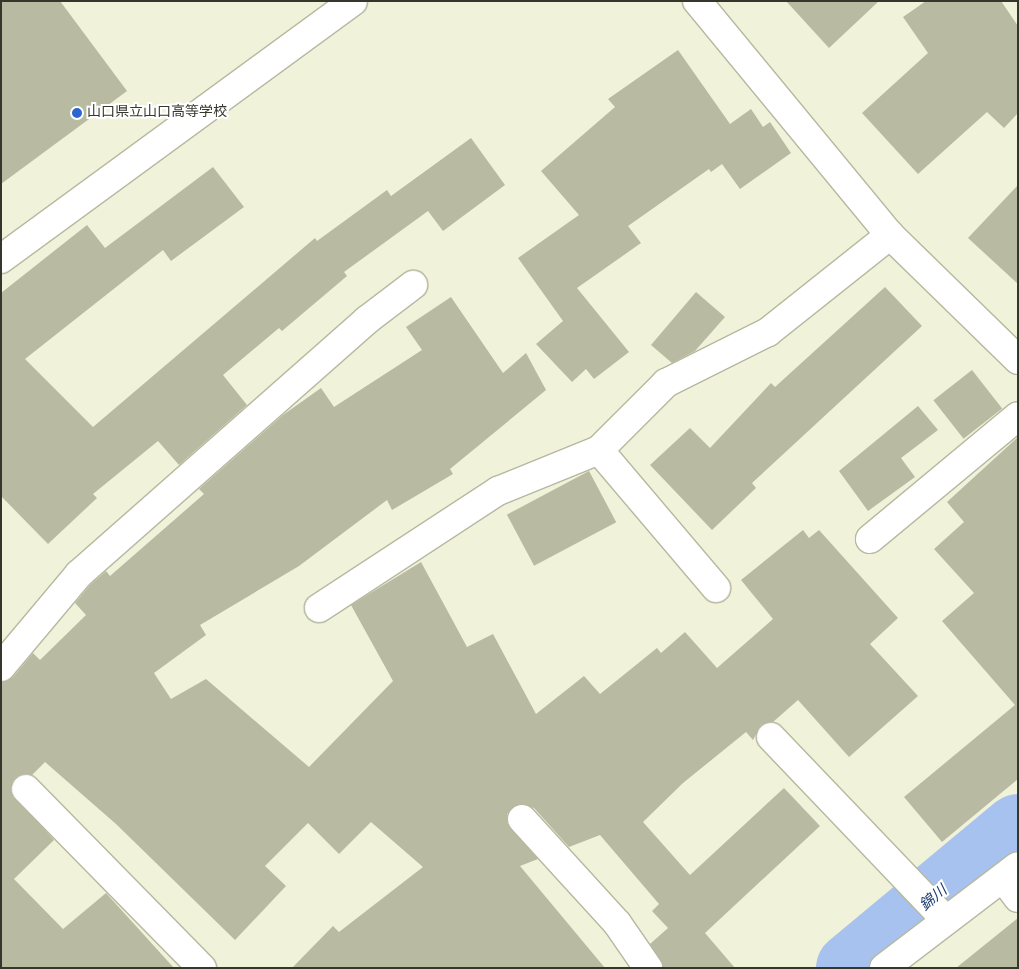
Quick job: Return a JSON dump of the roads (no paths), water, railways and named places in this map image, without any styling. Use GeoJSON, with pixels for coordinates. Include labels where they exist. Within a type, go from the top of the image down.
{"type":"FeatureCollection","features":[{"type":"Feature","properties":{"kind":"street"},"geometry":{"type":"LineString","coordinates":[[1,259],[353,1]]}},
{"type":"Feature","properties":{"kind":"street"},"geometry":{"type":"LineString","coordinates":[[697,1],[890,235],[1018,360]]}},
{"type":"Feature","properties":{"kind":"street"},"geometry":{"type":"LineString","coordinates":[[320,608],[498,491],[599,450],[666,383],[768,332],[890,235]]}},
{"type":"Feature","properties":{"kind":"street"},"geometry":{"type":"LineString","coordinates":[[1,668],[79,574],[367,320],[413,285]]}},
{"type":"Feature","properties":{"kind":"street"},"geometry":{"type":"LineString","coordinates":[[870,539],[1018,416]]}},
{"type":"Feature","properties":{"kind":"street"},"geometry":{"type":"LineString","coordinates":[[599,450],[716,588]]}},
{"type":"Feature","properties":{"kind":"street"},"geometry":{"type":"LineString","coordinates":[[771,737],[946,920]]}},
{"type":"Feature","properties":{"kind":"street"},"geometry":{"type":"LineString","coordinates":[[26,789],[202,968]]}},
{"type":"Feature","properties":{"kind":"street"},"geometry":{"type":"LineString","coordinates":[[522,818],[616,923],[648,968]]}},
{"type":"Feature","properties":{"kind":"street"},"geometry":{"type":"LineString","coordinates":[[884,968],[946,920],[1013,881]]}},
{"type":"Feature","properties":{"kind":"waterway","name":"錦川"},"geometry":{"type":"LineString","coordinates":[[851,968],[1018,829]]}},
{"type":"Feature","properties":{"kind":"place","name":"山口県立山口高等学校"},"geometry":{"type":"Point","coordinates":[77,113]}}]}
